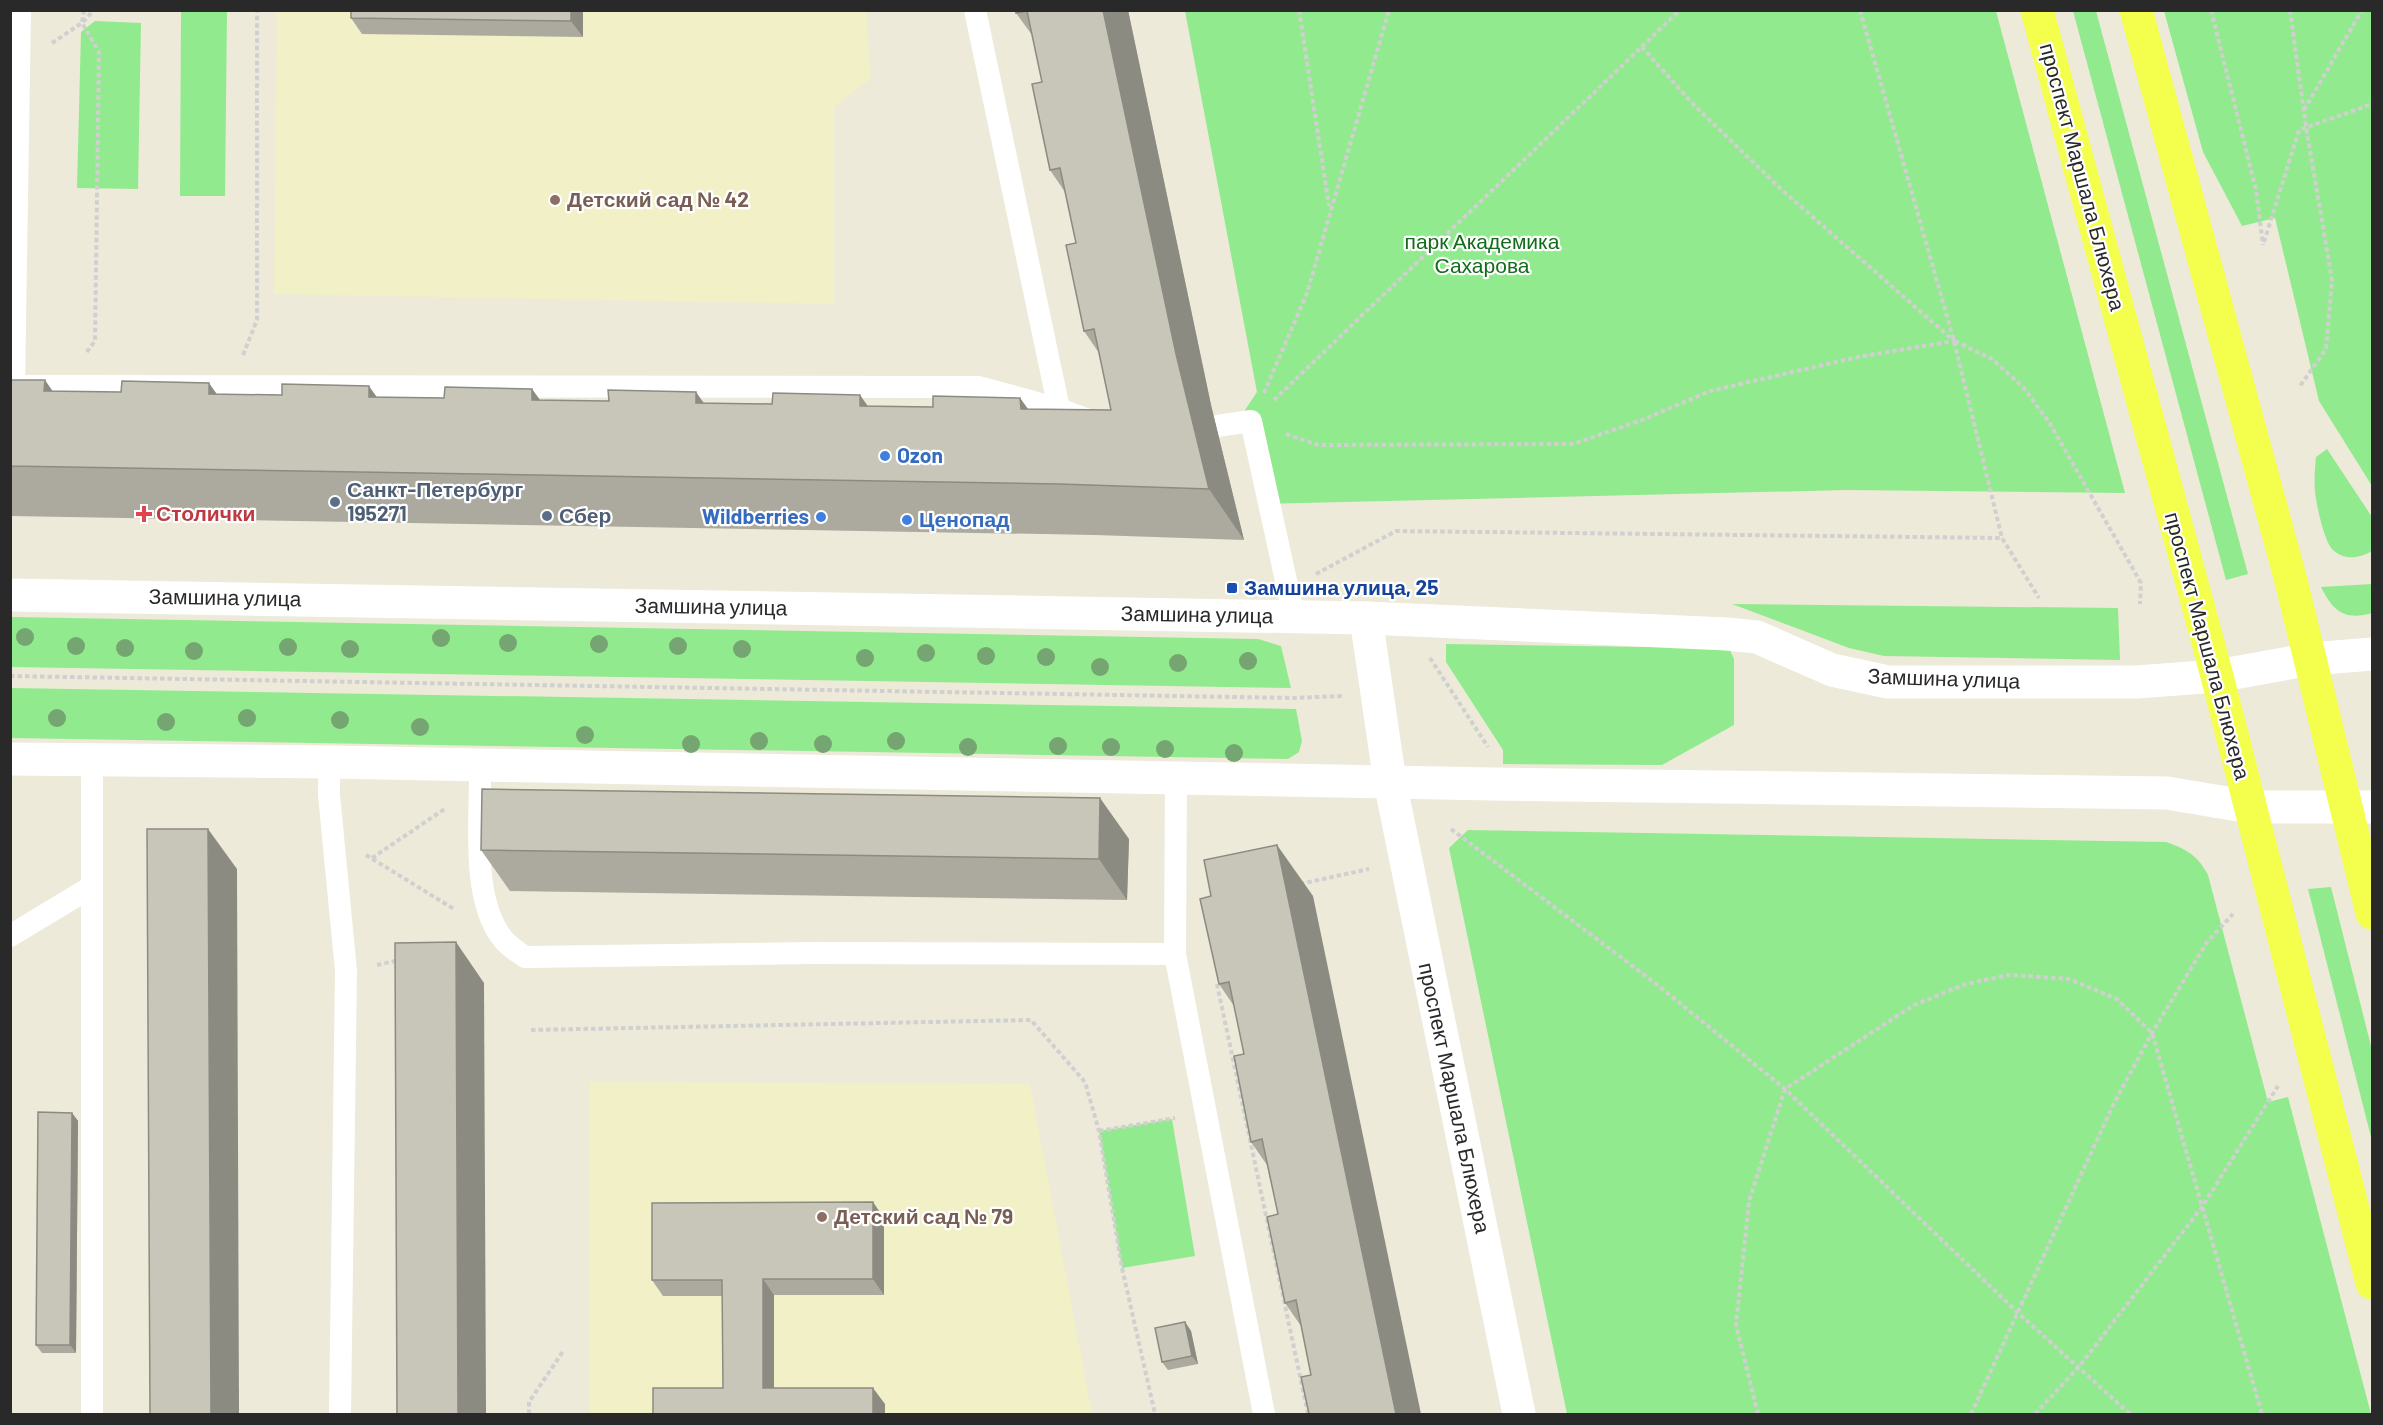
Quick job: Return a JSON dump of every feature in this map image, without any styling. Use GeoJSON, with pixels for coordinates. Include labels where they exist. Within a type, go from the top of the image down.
{"type":"FeatureCollection","features":[{"type":"Feature","properties":{"kind":"main road","name":"проспект Маршала Блюхера"},"geometry":{"type":"LineString","coordinates":[[2037,10],[2217,676],[2373,1283]]}},
{"type":"Feature","properties":{"kind":"main road"},"geometry":{"type":"LineString","coordinates":[[2136,10],[2311,659],[2360,806],[2373,913]]}},
{"type":"Feature","properties":{"kind":"street","name":"Замшина улица"},"geometry":{"type":"LineString","coordinates":[[10,594],[1291,603],[1366,618],[1757,637],[1832,670],[1888,682],[2137,682],[2217,676],[2311,659],[2373,654]]}},
{"type":"Feature","properties":{"kind":"street","name":"проспект Маршала Блюхера"},"geometry":{"type":"LineString","coordinates":[[1366,618],[1390,782],[1520,1414]]}},
{"type":"Feature","properties":{"kind":"street"},"geometry":{"type":"LineString","coordinates":[[10,759],[329,762],[1390,782],[2167,793],[2250,807],[2360,806]]}},
{"type":"Feature","properties":{"kind":"lane"},"geometry":{"type":"LineString","coordinates":[[20,10],[12,386],[979,387],[1059,409],[1111,427]]}},
{"type":"Feature","properties":{"kind":"lane"},"geometry":{"type":"LineString","coordinates":[[975,10],[1059,409]]}},
{"type":"Feature","properties":{"kind":"lane"},"geometry":{"type":"LineString","coordinates":[[1216,426],[1251,422],[1291,603]]}},
{"type":"Feature","properties":{"kind":"lane"},"geometry":{"type":"LineString","coordinates":[[92,761],[92,1414]]}},
{"type":"Feature","properties":{"kind":"lane"},"geometry":{"type":"LineString","coordinates":[[329,762],[346,971],[340,1414]]}},
{"type":"Feature","properties":{"kind":"lane"},"geometry":{"type":"LineString","coordinates":[[480,766],[481,881],[487,913],[503,940],[525,957],[812,953],[1175,954]]}},
{"type":"Feature","properties":{"kind":"lane"},"geometry":{"type":"LineString","coordinates":[[1176,777],[1175,954],[1264,1414]]}},
{"type":"Feature","properties":{"kind":"lane"},"geometry":{"type":"LineString","coordinates":[[10,936],[91,887]]}},
{"type":"Feature","properties":{"kind":"path"},"geometry":{"type":"LineString","coordinates":[[79,386],[80,361],[95,341],[99,52],[82,23],[84,10]]}},
{"type":"Feature","properties":{"kind":"path"},"geometry":{"type":"LineString","coordinates":[[19,66],[82,23],[94,10]]}},
{"type":"Feature","properties":{"kind":"path"},"geometry":{"type":"LineString","coordinates":[[231,386],[257,320],[256,10]]}},
{"type":"Feature","properties":{"kind":"path"},"geometry":{"type":"LineString","coordinates":[[1299,10],[1330,209]]}},
{"type":"Feature","properties":{"kind":"path"},"geometry":{"type":"LineString","coordinates":[[1251,422],[1307,293],[1389,10]]}},
{"type":"Feature","properties":{"kind":"path"},"geometry":{"type":"LineString","coordinates":[[1251,422],[1680,10]]}},
{"type":"Feature","properties":{"kind":"path"},"geometry":{"type":"LineString","coordinates":[[1860,10],[1954,341],[2002,538],[2039,598]]}},
{"type":"Feature","properties":{"kind":"path"},"geometry":{"type":"LineString","coordinates":[[2211,10],[2256,190],[2263,245],[2299,130],[2373,104]]}},
{"type":"Feature","properties":{"kind":"path"},"geometry":{"type":"LineString","coordinates":[[2290,10],[2306,127],[2332,280],[2326,350],[2300,386]]}},
{"type":"Feature","properties":{"kind":"path"},"geometry":{"type":"LineString","coordinates":[[2304,111],[2362,10]]}},
{"type":"Feature","properties":{"kind":"path"},"geometry":{"type":"LineString","coordinates":[[1642,47],[1694,105],[1782,190],[1954,341],[1992,359],[2023,387],[2049,422],[2141,583],[2140,604]]}},
{"type":"Feature","properties":{"kind":"path"},"geometry":{"type":"LineString","coordinates":[[1251,422],[1318,445],[1573,444],[1642,420],[1710,391],[1858,357],[1954,341]]}},
{"type":"Feature","properties":{"kind":"path"},"geometry":{"type":"LineString","coordinates":[[1291,603],[1396,531],[2002,538]]}},
{"type":"Feature","properties":{"kind":"path"},"geometry":{"type":"LineString","coordinates":[[1426,651],[1493,755]]}},
{"type":"Feature","properties":{"kind":"path"},"geometry":{"type":"LineString","coordinates":[[10,676],[1293,698],[1377,695]]}},
{"type":"Feature","properties":{"kind":"path"},"geometry":{"type":"LineString","coordinates":[[372,858],[454,804]]}},
{"type":"Feature","properties":{"kind":"path"},"geometry":{"type":"LineString","coordinates":[[1451,829],[1655,983],[1785,1089],[2017,1312],[2130,1414]]}},
{"type":"Feature","properties":{"kind":"path"},"geometry":{"type":"LineString","coordinates":[[334,841],[372,858],[503,940]]}},
{"type":"Feature","properties":{"kind":"path"},"geometry":{"type":"LineString","coordinates":[[1293,885],[1375,868]]}},
{"type":"Feature","properties":{"kind":"path"},"geometry":{"type":"LineString","coordinates":[[1971,1414],[2114,1102],[2152,1033],[2207,942],[2233,914]]}},
{"type":"Feature","properties":{"kind":"path"},"geometry":{"type":"LineString","coordinates":[[346,971],[402,960]]}},
{"type":"Feature","properties":{"kind":"path"},"geometry":{"type":"LineString","coordinates":[[1215,974],[1308,1414]]}},
{"type":"Feature","properties":{"kind":"path"},"geometry":{"type":"LineString","coordinates":[[1758,1414],[1736,1325],[1749,1200],[1785,1089],[1914,1005],[1966,984],[2010,975],[2068,979],[2117,999],[2152,1033],[2262,1414]]}},
{"type":"Feature","properties":{"kind":"path"},"geometry":{"type":"LineString","coordinates":[[531,1030],[1031,1020],[1085,1082],[1099,1131],[1122,1268],[1155,1414]]}},
{"type":"Feature","properties":{"kind":"path"},"geometry":{"type":"LineString","coordinates":[[2035,1414],[2078,1368],[2202,1207],[2278,1086]]}},
{"type":"Feature","properties":{"kind":"path"},"geometry":{"type":"LineString","coordinates":[[1099,1131],[1206,1112]]}},
{"type":"Feature","properties":{"kind":"path"},"geometry":{"type":"LineString","coordinates":[[530,1414],[529,1402],[564,1350]]}},
{"type":"Feature","properties":{"kind":"shaded area","name":"Детский сад № 42"},"geometry":{"type":"Polygon","coordinates":[[[277,11],[866,11],[871,78],[834,107],[834,304],[274,294],[277,11]]]}},
{"type":"Feature","properties":{"kind":"shaded area","name":"Детский сад № 79"},"geometry":{"type":"Polygon","coordinates":[[[590,1082],[1030,1084],[1092,1414],[590,1414],[590,1082]]]}},
{"type":"Feature","properties":{"kind":"green space"},"geometry":{"type":"Polygon","coordinates":[[[181,11],[227,11],[225,196],[180,196],[181,11]]]}},
{"type":"Feature","properties":{"kind":"green space","name":"парк Академика Сахарова"},"geometry":{"type":"Polygon","coordinates":[[[1185,11],[1996,11],[2125,493],[1846,490],[1262,504],[1245,410],[1257,392],[1185,11]]]}},
{"type":"Feature","properties":{"kind":"green space"},"geometry":{"type":"Polygon","coordinates":[[[2073,11],[2096,11],[2248,574],[2226,580],[2073,11]]]}},
{"type":"Feature","properties":{"kind":"green space"},"geometry":{"type":"Polygon","coordinates":[[[2164,11],[2372,11],[2372,486],[2319,401],[2275,218],[2242,226],[2203,152],[2164,11]]]}},
{"type":"Feature","properties":{"kind":"green space"},"geometry":{"type":"Polygon","coordinates":[[[95,21],[141,23],[138,189],[77,188],[81,32],[95,21]]]}},
{"type":"Feature","properties":{"kind":"green space"},"geometry":{"type":"Polygon","coordinates":[[[2327,449],[2372,517],[2372,551],[2363,555],[2347,557],[2337,553],[2330,546],[2324,531],[2316,497],[2315,474],[2316,457],[2327,449]]]}},
{"type":"Feature","properties":{"kind":"green space"},"geometry":{"type":"Polygon","coordinates":[[[2372,584],[2372,613],[2354,616],[2335,608],[2321,587],[2372,584]]]}},
{"type":"Feature","properties":{"kind":"green space"},"geometry":{"type":"Polygon","coordinates":[[[1732,604],[2118,608],[2120,660],[1884,656],[1849,648],[1732,604]]]}},
{"type":"Feature","properties":{"kind":"green space"},"geometry":{"type":"Polygon","coordinates":[[[11,617],[1258,639],[1281,646],[1291,688],[11,667],[11,617]]]}},
{"type":"Feature","properties":{"kind":"green space"},"geometry":{"type":"Polygon","coordinates":[[[1446,644],[1723,648],[1730,650],[1734,659],[1734,725],[1662,765],[1503,764],[1503,750],[1446,662],[1446,644]]]}},
{"type":"Feature","properties":{"kind":"green space"},"geometry":{"type":"Polygon","coordinates":[[[11,688],[1296,709],[1302,741],[1299,752],[1288,759],[11,738],[11,688]]]}},
{"type":"Feature","properties":{"kind":"green space"},"geometry":{"type":"Polygon","coordinates":[[[1468,830],[2166,842],[2180,847],[2196,858],[2208,875],[2268,1102],[2288,1097],[2371,1414],[1567,1414],[1449,848],[1468,830]]]}},
{"type":"Feature","properties":{"kind":"green space"},"geometry":{"type":"Polygon","coordinates":[[[2331,887],[2372,1050],[2372,1141],[2308,889],[2331,887]]]}},
{"type":"Feature","properties":{"kind":"green space"},"geometry":{"type":"Polygon","coordinates":[[[1172,1119],[1195,1256],[1122,1268],[1099,1131],[1172,1119]]]}},
{"type":"Feature","properties":{"kind":"building"},"geometry":{"type":"Polygon","coordinates":[[[351,10],[571,10],[571,21],[351,18],[351,10]]]}},
{"type":"Feature","properties":{"kind":"building"},"geometry":{"type":"Polygon","coordinates":[[[1016,10],[1103,10],[1176,354],[1209,489],[1059,484],[10,466],[10,380],[45,380],[44,391],[121,392],[122,381],[209,383],[209,394],[282,395],[282,384],[369,386],[369,397],[444,398],[445,387],[532,389],[532,400],[609,401],[608,390],[696,392],[696,403],[772,404],[773,393],[860,395],[860,406],[933,407],[933,396],[1020,398],[1021,409],[1111,410],[1094,329],[1084,331],[1066,245],[1076,243],[1060,168],[1050,170],[1032,84],[1042,82],[1027,11],[1016,13],[1016,10]]]}},
{"type":"Feature","properties":{"kind":"building"},"geometry":{"type":"Polygon","coordinates":[[[482,789],[1100,798],[1099,859],[481,850],[482,789]]]}},
{"type":"Feature","properties":{"kind":"building"},"geometry":{"type":"Polygon","coordinates":[[[147,829],[208,829],[211,1414],[150,1414],[147,829]]]}},
{"type":"Feature","properties":{"kind":"building"},"geometry":{"type":"Polygon","coordinates":[[[1277,845],[1396,1414],[1309,1414],[1301,1377],[1311,1375],[1296,1300],[1285,1303],[1267,1217],[1278,1214],[1262,1139],[1251,1142],[1234,1056],[1244,1054],[1229,982],[1219,984],[1200,899],[1211,896],[1204,860],[1277,845]]]}},
{"type":"Feature","properties":{"kind":"building"},"geometry":{"type":"Polygon","coordinates":[[[456,942],[458,1414],[397,1414],[395,943],[456,942]]]}},
{"type":"Feature","properties":{"kind":"building"},"geometry":{"type":"Polygon","coordinates":[[[38,1112],[72,1113],[70,1345],[36,1345],[38,1112]]]}},
{"type":"Feature","properties":{"kind":"building"},"geometry":{"type":"Polygon","coordinates":[[[873,1202],[873,1279],[763,1279],[763,1388],[873,1388],[873,1414],[653,1414],[653,1388],[723,1388],[722,1280],[652,1280],[652,1203],[873,1202]]]}},
{"type":"Feature","properties":{"kind":"building"},"geometry":{"type":"Polygon","coordinates":[[[1185,1322],[1192,1356],[1162,1362],[1155,1328],[1185,1322]]]}},
{"type":"Feature","properties":{"kind":"place","name":"Детский сад № 42"},"geometry":{"type":"Point","coordinates":[555,200]}},
{"type":"Feature","properties":{"kind":"place","name":"Ozon"},"geometry":{"type":"Point","coordinates":[885,456]}},
{"type":"Feature","properties":{"kind":"place","name":"Санкт-Петербург 195271"},"geometry":{"type":"Point","coordinates":[335,502]}},
{"type":"Feature","properties":{"kind":"place","name":"Столички"},"geometry":{"type":"Point","coordinates":[144,514]}},
{"type":"Feature","properties":{"kind":"place","name":"Сбер"},"geometry":{"type":"Point","coordinates":[547,516]}},
{"type":"Feature","properties":{"kind":"place","name":"Wildberries"},"geometry":{"type":"Point","coordinates":[821,517]}},
{"type":"Feature","properties":{"kind":"place","name":"Ценопад"},"geometry":{"type":"Point","coordinates":[907,520]}},
{"type":"Feature","properties":{"kind":"place","name":"Замшина улица, 25"},"geometry":{"type":"Point","coordinates":[1232,588]}},
{"type":"Feature","properties":{"kind":"place","name":"Детский сад № 79"},"geometry":{"type":"Point","coordinates":[822,1217]}}]}
